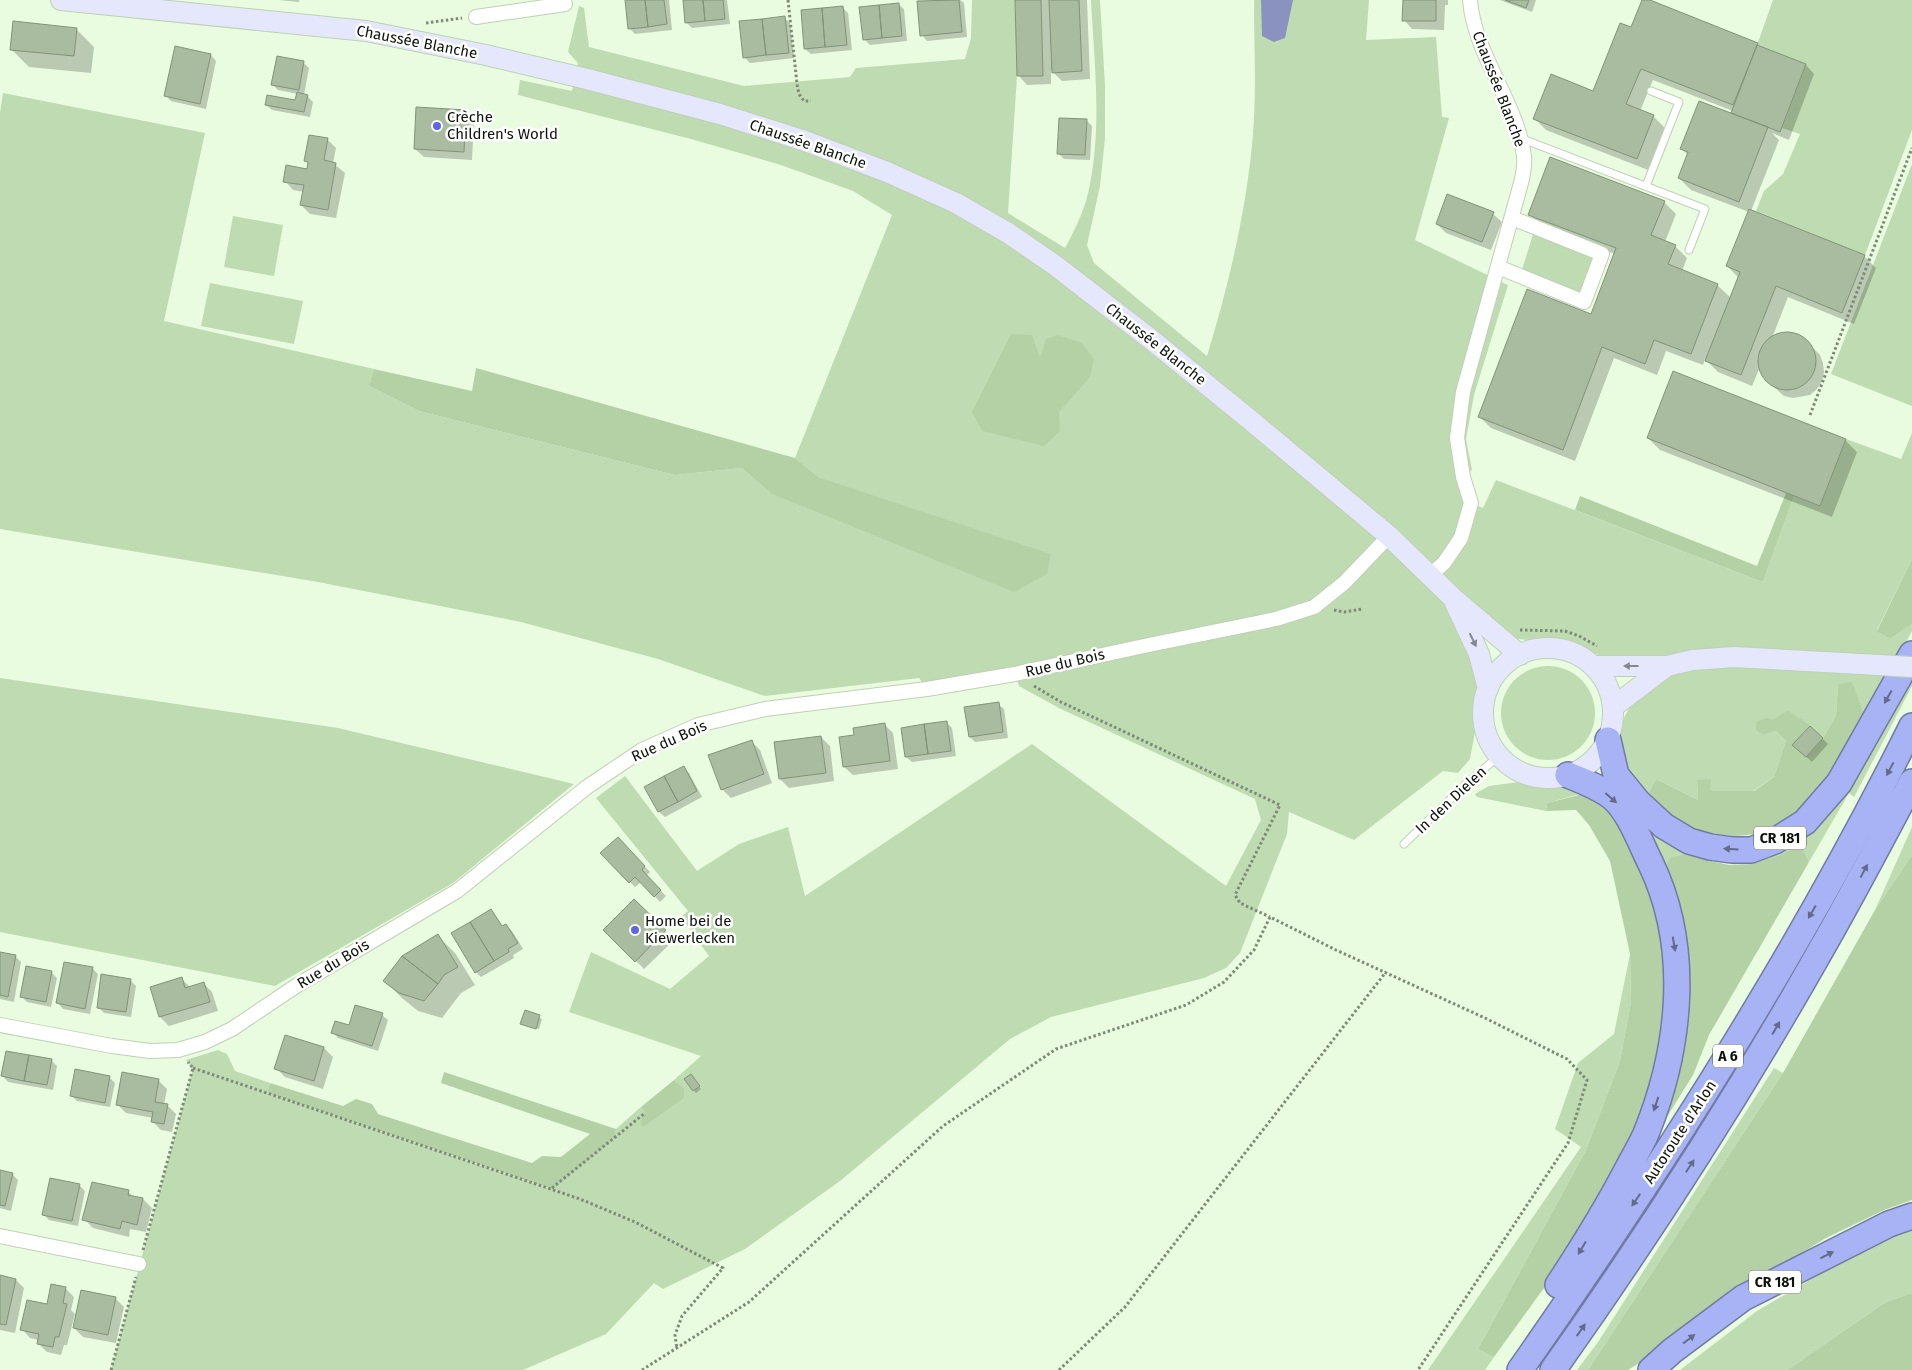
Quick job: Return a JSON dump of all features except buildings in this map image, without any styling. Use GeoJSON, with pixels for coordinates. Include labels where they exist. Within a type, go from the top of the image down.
{"type":"FeatureCollection","features":[{"type":"Feature","properties":{"kind":"highway","name":"CR 181"},"geometry":{"type":"LineString","coordinates":[[1608,740],[1616,775],[1638,802],[1664,826],[1689,840],[1710,847],[1751,850],[1775,841],[1806,822],[1840,783],[1912,654]]}},
{"type":"Feature","properties":{"kind":"highway","name":"Autoroute d'Arlon"},"geometry":{"type":"LineString","coordinates":[[1520,1370],[1672,1145],[1746,1027],[1834,874],[1912,726]]}},
{"type":"Feature","properties":{"kind":"highway"},"geometry":{"type":"LineString","coordinates":[[1514,1370],[1528,1332],[1612,1199],[1647,1132],[1666,1073],[1677,1012],[1676,953],[1669,912],[1655,872],[1628,818],[1613,798],[1594,786],[1568,775]]}},
{"type":"Feature","properties":{"kind":"highway","name":"Autoroute d'Arlon"},"geometry":{"type":"LineString","coordinates":[[1553,1370],[1653,1223],[1768,1041],[1824,946],[1912,782]]}},
{"type":"Feature","properties":{"kind":"highway","name":"CR 181"},"geometry":{"type":"LineString","coordinates":[[1651,1370],[1672,1351],[1743,1298],[1881,1228],[1912,1216]]}},
{"type":"Feature","properties":{"kind":"main road","name":"Chaussée Blanche"},"geometry":{"type":"LineString","coordinates":[[61,0],[366,31],[486,55],[720,114],[805,141],[886,172],[956,203],[1008,233],[1056,266],[1250,419],[1389,536],[1452,596],[1520,654]]}},
{"type":"Feature","properties":{"kind":"main road"},"geometry":{"type":"LineString","coordinates":[[1452,596],[1479,654],[1488,689]]}},
{"type":"Feature","properties":{"kind":"main road"},"geometry":{"type":"LineString","coordinates":[[1597,657],[1610,692],[1613,707],[1613,724],[1608,740],[1598,755],[1585,767],[1568,775],[1550,778],[1531,776],[1514,768],[1499,756],[1490,741],[1484,724],[1484,706],[1488,689],[1506,663],[1520,654],[1539,649],[1559,649],[1578,655],[1597,657],[1667,666],[1693,660],[1734,657],[1912,667]]}},
{"type":"Feature","properties":{"kind":"main road"},"geometry":{"type":"LineString","coordinates":[[1613,707],[1667,666]]}},
{"type":"Feature","properties":{"kind":"street","name":"Chaussée Blanche"},"geometry":{"type":"LineString","coordinates":[[1430,576],[1444,563],[1461,538],[1471,503],[1463,477],[1457,438],[1463,392],[1522,183],[1525,158],[1520,138],[1475,27],[1470,0]]}},
{"type":"Feature","properties":{"kind":"street"},"geometry":{"type":"LineString","coordinates":[[476,17],[566,4]]}},
{"type":"Feature","properties":{"kind":"street"},"geometry":{"type":"LineString","coordinates":[[1498,267],[1584,302],[1602,254],[1512,218]]}},
{"type":"Feature","properties":{"kind":"street","name":"Rue du Bois"},"geometry":{"type":"LineString","coordinates":[[0,1025],[112,1046],[150,1051],[178,1050],[205,1042],[232,1029],[296,986],[457,891],[587,787],[642,750],[698,726],[765,709],[927,690],[1015,674],[1276,619],[1314,607],[1344,583],[1389,536]]}},
{"type":"Feature","properties":{"kind":"street"},"geometry":{"type":"LineString","coordinates":[[0,1236],[139,1264]]}},
{"type":"Feature","properties":{"kind":"lane"},"geometry":{"type":"LineString","coordinates":[[1646,186],[1679,102],[1651,91]]}},
{"type":"Feature","properties":{"kind":"lane"},"geometry":{"type":"LineString","coordinates":[[1520,138],[1705,209],[1689,250]]}},
{"type":"Feature","properties":{"kind":"lane","name":"In den Dielen"},"geometry":{"type":"LineString","coordinates":[[1404,844],[1466,784],[1499,756]]}},
{"type":"Feature","properties":{"kind":"path"},"geometry":{"type":"LineString","coordinates":[[788,0],[799,94],[804,101],[811,101]]}},
{"type":"Feature","properties":{"kind":"path"},"geometry":{"type":"LineString","coordinates":[[1810,415],[1912,148]]}},
{"type":"Feature","properties":{"kind":"path"},"geometry":{"type":"LineString","coordinates":[[1500,637],[1511,628],[1525,631],[1565,631],[1580,636],[1597,657]]}},
{"type":"Feature","properties":{"kind":"path"},"geometry":{"type":"LineString","coordinates":[[1015,674],[1061,702],[1280,805],[1235,895],[1240,903],[1567,1059],[1587,1080],[1568,1143],[1418,1370]]}},
{"type":"Feature","properties":{"kind":"path"},"geometry":{"type":"LineString","coordinates":[[642,1370],[677,1350],[749,1302],[944,1126],[1056,1049],[1186,1006],[1224,982],[1254,950],[1270,917]]}},
{"type":"Feature","properties":{"kind":"path"},"geometry":{"type":"LineString","coordinates":[[1059,1370],[1125,1307],[1386,972]]}},
{"type":"Feature","properties":{"kind":"path"},"geometry":{"type":"LineString","coordinates":[[178,1050],[193,1068],[552,1189],[635,1222],[723,1268],[682,1316],[675,1335],[677,1350]]}},
{"type":"Feature","properties":{"kind":"path"},"geometry":{"type":"LineString","coordinates":[[110,1370],[193,1068]]}},
{"type":"Feature","properties":{"kind":"path"},"geometry":{"type":"LineString","coordinates":[[552,1189],[645,1113]]}},
{"type":"Feature","properties":{"kind":"green space"},"geometry":{"type":"Polygon","coordinates":[[[972,0],[1015,0],[1017,76],[1008,213],[1065,248],[1077,225],[1086,201],[1094,161],[1096,92],[1091,0],[1100,0],[1105,86],[1105,138],[1100,186],[1087,245],[1094,263],[1207,356],[1235,252],[1249,172],[1254,109],[1254,0],[1369,0],[1366,40],[1436,37],[1442,117],[1449,118],[1415,240],[1508,285],[1474,395],[1466,439],[1472,470],[1463,477],[1471,503],[1483,508],[1496,480],[1763,582],[1794,496],[1820,506],[1846,439],[1901,459],[1912,433],[1912,559],[1877,630],[1890,639],[1912,624],[1912,631],[1865,716],[1852,683],[1838,684],[1836,715],[1823,738],[1788,710],[1774,720],[1766,719],[1764,735],[1776,731],[1786,741],[1774,777],[1753,791],[1710,791],[1697,780],[1698,800],[1656,779],[1647,796],[1622,769],[1616,744],[1622,722],[1630,706],[1667,667],[1609,660],[1572,642],[1550,638],[1528,640],[1500,637],[1453,598],[1480,683],[1473,708],[1475,732],[1470,759],[1458,773],[1443,771],[1354,840],[1289,812],[1287,834],[1240,953],[1226,968],[1204,978],[1051,1017],[1010,1039],[840,1181],[745,1249],[663,1289],[654,1283],[606,1334],[523,1370],[111,1370],[193,1069],[186,1060],[218,1050],[227,1054],[235,1071],[270,1083],[267,1093],[551,1189],[614,1138],[616,1129],[641,1107],[645,1113],[684,1088],[674,1080],[701,1056],[569,1012],[591,952],[670,989],[709,956],[681,917],[688,911],[596,798],[625,776],[697,871],[739,844],[788,827],[805,896],[1032,744],[1226,886],[1261,820],[1255,799],[1059,708],[1019,686],[1015,674],[927,689],[919,678],[765,696],[658,659],[521,622],[318,582],[0,529],[0,113],[3,93],[205,133],[164,321],[374,369],[369,386],[419,411],[675,475],[742,468],[770,493],[820,478],[795,458],[892,215],[853,191],[781,165],[691,139],[518,95],[520,80],[572,91],[578,63],[568,52],[579,6],[584,8],[589,47],[744,86],[850,77],[856,68],[965,59],[971,38],[972,0]]]}},
{"type":"Feature","properties":{"kind":"green space"},"geometry":{"type":"Polygon","coordinates":[[[1773,0],[1912,0],[1912,130],[1865,255],[1756,211],[1764,191],[1783,174],[1800,134],[1782,128],[1806,64],[1757,45],[1773,0]]]}},
{"type":"Feature","properties":{"kind":"green space"},"geometry":{"type":"Polygon","coordinates":[[[1912,164],[1912,406],[1831,374],[1912,164]]]}},
{"type":"Feature","properties":{"kind":"green space"},"geometry":{"type":"Polygon","coordinates":[[[233,216],[283,225],[274,276],[224,267],[233,216]]]}},
{"type":"Feature","properties":{"kind":"green space"},"geometry":{"type":"Polygon","coordinates":[[[1535,228],[1602,254],[1584,302],[1520,276],[1535,228]]]}},
{"type":"Feature","properties":{"kind":"green space"},"geometry":{"type":"Polygon","coordinates":[[[210,283],[303,301],[294,344],[201,326],[210,283]]]}},
{"type":"Feature","properties":{"kind":"green space"},"geometry":{"type":"Polygon","coordinates":[[[1011,334],[1032,335],[1040,358],[1046,339],[1058,335],[1082,343],[1094,359],[1090,377],[1059,412],[1060,431],[1044,446],[982,431],[972,412],[1011,334]]]}},
{"type":"Feature","properties":{"kind":"green space"},"geometry":{"type":"Polygon","coordinates":[[[476,368],[795,458],[820,478],[1051,554],[1047,574],[1014,592],[770,493],[742,468],[675,475],[419,411],[369,386],[374,369],[472,391],[476,368]]]}},
{"type":"Feature","properties":{"kind":"green space"},"geometry":{"type":"Polygon","coordinates":[[[1786,493],[1794,496],[1763,582],[1575,510],[1580,496],[1757,566],[1786,493]]]}},
{"type":"Feature","properties":{"kind":"green space"},"geometry":{"type":"Polygon","coordinates":[[[1912,559],[1912,624],[1890,639],[1877,631],[1912,559]]]}},
{"type":"Feature","properties":{"kind":"green space"},"geometry":{"type":"Polygon","coordinates":[[[1548,666],[1566,670],[1581,680],[1591,695],[1595,713],[1591,731],[1581,746],[1566,756],[1548,760],[1530,756],[1515,746],[1505,731],[1501,713],[1505,695],[1515,680],[1530,670],[1548,666]]]}},
{"type":"Feature","properties":{"kind":"green space"},"geometry":{"type":"Polygon","coordinates":[[[1912,670],[1912,686],[1854,797],[1849,793],[1809,862],[1800,846],[1772,858],[1746,864],[1720,863],[1691,853],[1664,869],[1631,806],[1752,858],[1912,670]]]}},
{"type":"Feature","properties":{"kind":"green space"},"geometry":{"type":"Polygon","coordinates":[[[0,678],[338,728],[574,784],[453,883],[275,986],[0,932],[0,678]]]}},
{"type":"Feature","properties":{"kind":"green space"},"geometry":{"type":"Polygon","coordinates":[[[1852,682],[1865,716],[1835,767],[1818,791],[1798,813],[1787,821],[1762,832],[1748,835],[1734,836],[1706,833],[1680,823],[1647,796],[1656,779],[1698,800],[1697,780],[1711,779],[1710,791],[1754,791],[1774,777],[1786,741],[1776,731],[1764,735],[1756,730],[1756,722],[1766,718],[1774,719],[1788,710],[1810,726],[1792,745],[1806,757],[1823,738],[1836,715],[1838,684],[1852,682]]]}},
{"type":"Feature","properties":{"kind":"green space"},"geometry":{"type":"Polygon","coordinates":[[[1519,782],[1573,787],[1591,791],[1547,803],[1546,811],[1477,797],[1475,794],[1489,786],[1519,782]]]}},
{"type":"Feature","properties":{"kind":"green space"},"geometry":{"type":"Polygon","coordinates":[[[1591,792],[1620,822],[1645,875],[1665,952],[1664,1033],[1639,1122],[1589,1220],[1544,1288],[1494,1357],[1478,1349],[1586,1150],[1620,1061],[1631,1002],[1630,954],[1610,861],[1589,825],[1576,810],[1546,811],[1547,803],[1591,792]]]}},
{"type":"Feature","properties":{"kind":"green space"},"geometry":{"type":"Polygon","coordinates":[[[1912,827],[1912,858],[1910,858],[1875,910],[1912,827]]]}},
{"type":"Feature","properties":{"kind":"green space"},"geometry":{"type":"Polygon","coordinates":[[[1800,845],[1809,862],[1709,1035],[1693,1075],[1655,1136],[1673,1074],[1664,869],[1670,858],[1691,853],[1707,860],[1729,865],[1752,864],[1780,855],[1800,845]]]}},
{"type":"Feature","properties":{"kind":"green space"},"geometry":{"type":"Polygon","coordinates":[[[1910,858],[1912,858],[1912,1200],[1884,1210],[1824,1239],[1743,1290],[1662,1349],[1628,1370],[1588,1370],[1783,1073],[1875,910],[1910,858]]]}},
{"type":"Feature","properties":{"kind":"green space"},"geometry":{"type":"Polygon","coordinates":[[[1630,954],[1631,1002],[1620,1061],[1586,1150],[1478,1349],[1494,1357],[1485,1370],[1428,1370],[1581,1147],[1555,1129],[1578,1063],[1614,1034],[1630,954]]]}},
{"type":"Feature","properties":{"kind":"green space"},"geometry":{"type":"Polygon","coordinates":[[[1774,1068],[1783,1073],[1588,1370],[1577,1370],[1598,1342],[1774,1068]]]}},
{"type":"Feature","properties":{"kind":"green space"},"geometry":{"type":"Polygon","coordinates":[[[444,1072],[616,1129],[615,1138],[552,1189],[267,1093],[270,1083],[343,1106],[356,1099],[372,1104],[378,1114],[532,1163],[542,1156],[561,1157],[590,1134],[441,1083],[444,1072]]]}},
{"type":"Feature","properties":{"kind":"green space"},"geometry":{"type":"Polygon","coordinates":[[[674,1080],[684,1088],[684,1098],[643,1127],[640,1122],[645,1113],[641,1107],[674,1080]]]}},
{"type":"Feature","properties":{"kind":"green space"},"geometry":{"type":"Polygon","coordinates":[[[1912,1230],[1912,1293],[1886,1302],[1787,1370],[1680,1370],[1757,1311],[1836,1265],[1893,1236],[1912,1230]]]}},
{"type":"Feature","properties":{"kind":"green space"},"geometry":{"type":"Polygon","coordinates":[[[1912,1293],[1912,1370],[1787,1370],[1886,1302],[1912,1293]]]}},
{"type":"Feature","properties":{"kind":"water"},"geometry":{"type":"Polygon","coordinates":[[[1261,0],[1293,0],[1285,38],[1274,42],[1262,36],[1261,0]]]}},
{"type":"Feature","properties":{"kind":"place","name":"Crèche Children's World"},"geometry":{"type":"Point","coordinates":[437,126]}},
{"type":"Feature","properties":{"kind":"place","name":"Home bei de Kiewerlecken"},"geometry":{"type":"Point","coordinates":[635,930]}}]}
